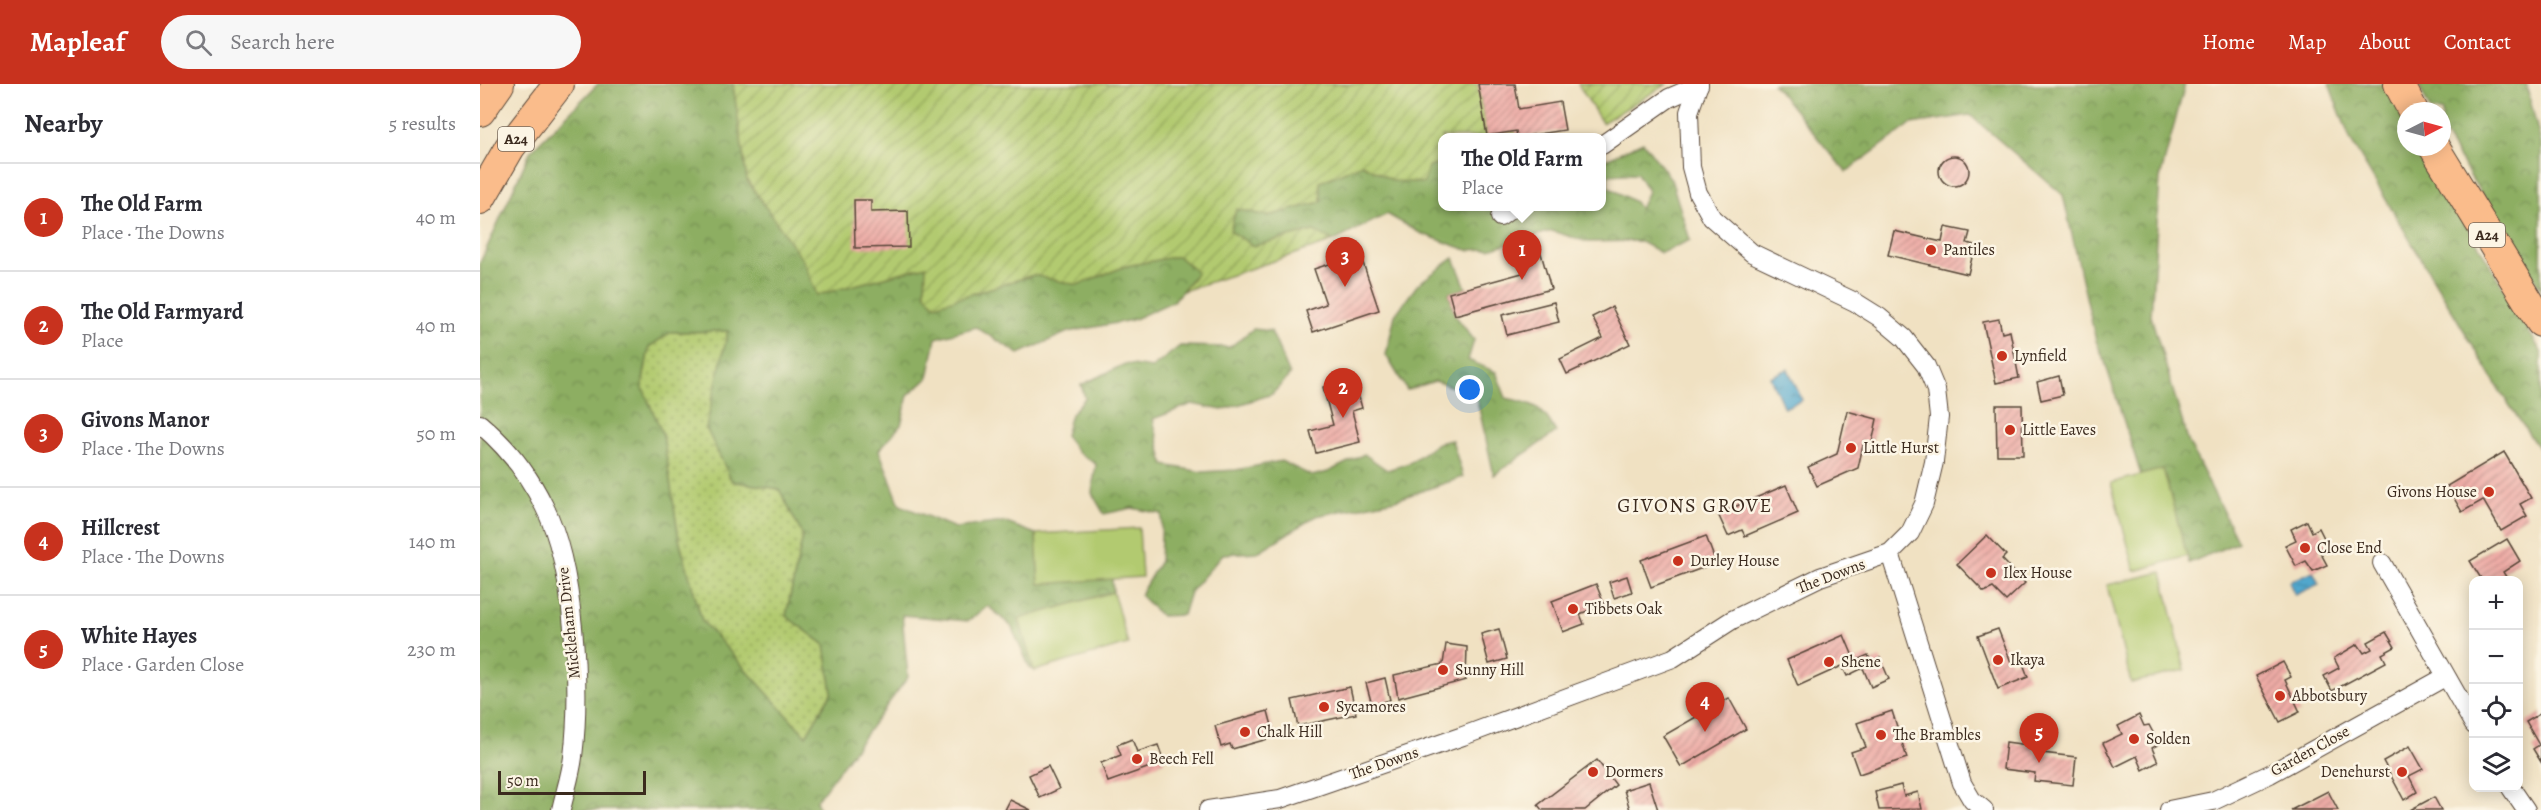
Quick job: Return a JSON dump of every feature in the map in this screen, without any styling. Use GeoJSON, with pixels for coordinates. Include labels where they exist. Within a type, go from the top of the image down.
{"type":"FeatureCollection","features":[{"type":"Feature","properties":{"kind":"highway","name":"A24"},"geometry":{"type":"LineString","coordinates":[[480,111],[500,84]]}},
{"type":"Feature","properties":{"kind":"highway","name":"A24"},"geometry":{"type":"LineString","coordinates":[[480,199],[510,147],[559,84]]}},
{"type":"Feature","properties":{"kind":"highway"},"geometry":{"type":"LineString","coordinates":[[2399,84],[2408,102]]}},
{"type":"Feature","properties":{"kind":"highway","name":"A24"},"geometry":{"type":"LineString","coordinates":[[2440,156],[2541,322]]}},
{"type":"Feature","properties":{"kind":"street","name":"The Downs"},"geometry":{"type":"LineString","coordinates":[[1606,143],[1669,98],[1699,84]]}},
{"type":"Feature","properties":{"kind":"street","name":"The Downs"},"geometry":{"type":"LineString","coordinates":[[1208,810],[1280,799],[1551,704],[1673,658],[1732,620],[1820,577],[1890,553],[1910,533],[1924,504],[1934,462],[1939,417],[1936,390],[1926,366],[1904,338],[1879,317],[1855,302],[1752,253],[1712,218],[1698,194],[1691,167],[1689,112],[1699,84]]}},
{"type":"Feature","properties":{"kind":"street"},"geometry":{"type":"LineString","coordinates":[[1500,217],[1509,211]]}},
{"type":"Feature","properties":{"kind":"street","name":"Mickleham Drive"},"geometry":{"type":"LineString","coordinates":[[480,424],[503,444],[545,506],[564,567],[576,663],[573,757],[561,810]]}},
{"type":"Feature","properties":{"kind":"street"},"geometry":{"type":"LineString","coordinates":[[1890,553],[1962,783],[1972,800],[1984,810]]}},
{"type":"Feature","properties":{"kind":"street"},"geometry":{"type":"LineString","coordinates":[[2382,564],[2469,718]]}},
{"type":"Feature","properties":{"kind":"street","name":"Garden Close"},"geometry":{"type":"LineString","coordinates":[[2169,810],[2213,801],[2270,774],[2445,677]]}},
{"type":"Feature","properties":{"kind":"street"},"geometry":{"type":"LineString","coordinates":[[2514,792],[2526,810]]}},
{"type":"Feature","properties":{"kind":"green space"},"geometry":{"type":"Polygon","coordinates":[[[598,84],[733,84],[747,180],[804,262],[817,295],[926,266],[925,293],[935,305],[1034,275],[1077,285],[1126,266],[1178,256],[1197,272],[1174,301],[1132,320],[1068,332],[1019,354],[976,327],[936,338],[928,378],[908,395],[901,425],[879,450],[900,505],[955,528],[1004,522],[1036,534],[1039,584],[1112,579],[1113,592],[1019,619],[1034,671],[1030,668],[1011,626],[988,606],[968,621],[902,615],[908,677],[816,801],[820,810],[480,810],[480,263],[530,152],[598,84]],[[728,331],[671,332],[649,347],[642,386],[663,435],[679,539],[702,621],[806,736],[832,692],[825,645],[786,616],[803,536],[779,489],[732,481],[706,428],[728,331]]]}},
{"type":"Feature","properties":{"kind":"green space"},"geometry":{"type":"Polygon","coordinates":[[[733,84],[891,84],[899,87],[911,84],[1478,84],[1486,133],[1438,133],[1438,165],[1428,167],[1424,183],[1394,181],[1362,164],[1320,182],[1321,202],[1268,216],[1236,209],[1230,231],[1253,246],[1314,231],[1334,241],[1183,291],[1197,272],[1178,256],[1126,266],[1077,285],[1033,275],[935,305],[925,293],[926,266],[817,295],[804,262],[747,180],[733,84]]]}},
{"type":"Feature","properties":{"kind":"green space"},"geometry":{"type":"Polygon","coordinates":[[[1578,84],[1667,84],[1602,123],[1578,84]]]}},
{"type":"Feature","properties":{"kind":"green space"},"geometry":{"type":"Polygon","coordinates":[[[1773,84],[2185,84],[2160,178],[2151,316],[2188,441],[2238,542],[2189,563],[2163,469],[2141,475],[2105,362],[2096,341],[2063,195],[1970,115],[1911,124],[1846,172],[1773,84]]]}},
{"type":"Feature","properties":{"kind":"green space"},"geometry":{"type":"Polygon","coordinates":[[[2329,84],[2388,84],[2397,102],[2397,156],[2426,156],[2541,352],[2541,452],[2500,391],[2351,141],[2329,84]]]}},
{"type":"Feature","properties":{"kind":"green space"},"geometry":{"type":"Polygon","coordinates":[[[2418,84],[2526,84],[2541,143],[2541,289],[2451,145],[2451,102],[2427,102],[2418,84]]]}},
{"type":"Feature","properties":{"kind":"green space"},"geometry":{"type":"Polygon","coordinates":[[[1643,142],[1671,179],[1690,240],[1661,253],[1639,241],[1588,242],[1552,231],[1489,249],[1467,250],[1420,233],[1387,214],[1334,241],[1314,231],[1253,246],[1230,231],[1236,209],[1268,216],[1321,202],[1320,182],[1362,164],[1394,181],[1424,183],[1428,167],[1438,165],[1438,211],[1606,211],[1606,159],[1643,142]],[[1637,173],[1608,175],[1608,187],[1635,202],[1640,209],[1648,191],[1637,173]]]}},
{"type":"Feature","properties":{"kind":"green space"},"geometry":{"type":"Polygon","coordinates":[[[1454,258],[1466,288],[1449,293],[1455,315],[1474,340],[1468,360],[1496,372],[1506,398],[1536,407],[1546,416],[1556,432],[1494,475],[1476,395],[1435,381],[1407,390],[1386,355],[1395,315],[1418,284],[1454,258]]]}},
{"type":"Feature","properties":{"kind":"green space"},"geometry":{"type":"Polygon","coordinates":[[[1253,329],[1271,331],[1290,375],[1272,394],[1222,410],[1192,404],[1153,419],[1164,465],[1202,472],[1236,470],[1281,461],[1312,476],[1328,472],[1364,454],[1387,470],[1409,463],[1438,443],[1452,440],[1463,477],[1395,500],[1316,516],[1258,552],[1223,554],[1190,592],[1183,615],[1161,616],[1140,595],[1160,561],[1162,514],[1132,508],[1104,514],[1092,493],[1096,464],[1077,452],[1065,435],[1071,414],[1085,398],[1081,385],[1125,364],[1152,368],[1180,346],[1230,347],[1253,329]]]}},
{"type":"Feature","properties":{"kind":"green space"},"geometry":{"type":"Polygon","coordinates":[[[728,331],[719,375],[732,481],[780,489],[803,536],[786,616],[825,645],[832,692],[806,737],[702,621],[679,539],[642,386],[649,347],[671,332],[728,331]]]}},
{"type":"Feature","properties":{"kind":"green space"},"geometry":{"type":"Polygon","coordinates":[[[2163,469],[2187,556],[2135,571],[2111,483],[2163,469]]]}},
{"type":"Feature","properties":{"kind":"green space"},"geometry":{"type":"Polygon","coordinates":[[[1139,528],[1142,577],[1039,584],[1036,534],[1139,528]]]}},
{"type":"Feature","properties":{"kind":"green space"},"geometry":{"type":"Polygon","coordinates":[[[2162,572],[2185,670],[2131,683],[2107,585],[2162,572]]]}},
{"type":"Feature","properties":{"kind":"green space"},"geometry":{"type":"Polygon","coordinates":[[[1113,592],[1128,644],[1034,671],[1019,619],[1113,592]]]}},
{"type":"Feature","properties":{"kind":"water"},"geometry":{"type":"Polygon","coordinates":[[[1788,369],[1802,400],[1784,408],[1770,377],[1788,369]]]}},
{"type":"Feature","properties":{"kind":"water"},"geometry":{"type":"Polygon","coordinates":[[[2313,571],[2319,584],[2295,595],[2289,582],[2313,571]]]}},
{"type":"Feature","properties":{"kind":"building"},"geometry":{"type":"Polygon","coordinates":[[[1478,84],[1515,84],[1519,109],[1560,102],[1565,130],[1546,133],[1516,133],[1516,131],[1486,133],[1478,84]]]}},
{"type":"Feature","properties":{"kind":"building"},"geometry":{"type":"Polygon","coordinates":[[[1954,156],[1960,157],[1968,165],[1968,177],[1960,185],[1954,186],[1948,185],[1940,177],[1939,171],[1940,165],[1948,157],[1954,156]]]}},
{"type":"Feature","properties":{"kind":"building"},"geometry":{"type":"Polygon","coordinates":[[[854,200],[871,200],[871,212],[908,211],[909,247],[855,248],[854,200]]]}},
{"type":"Feature","properties":{"kind":"building","name":"Pantiles"},"geometry":{"type":"Polygon","coordinates":[[[1945,227],[1970,232],[1967,243],[1975,245],[1968,274],[1888,255],[1894,231],[1942,242],[1945,227]]]}},
{"type":"Feature","properties":{"kind":"building"},"geometry":{"type":"Polygon","coordinates":[[[1539,246],[1551,289],[1455,315],[1449,293],[1526,272],[1520,251],[1539,246]]]}},
{"type":"Feature","properties":{"kind":"building"},"geometry":{"type":"Polygon","coordinates":[[[1360,254],[1379,310],[1313,332],[1306,311],[1326,304],[1314,269],[1360,254]]]}},
{"type":"Feature","properties":{"kind":"building"},"geometry":{"type":"Polygon","coordinates":[[[1554,302],[1559,322],[1507,335],[1502,315],[1554,302]]]}},
{"type":"Feature","properties":{"kind":"building"},"geometry":{"type":"Polygon","coordinates":[[[1612,307],[1630,344],[1567,374],[1560,359],[1603,338],[1592,317],[1612,307]]]}},
{"type":"Feature","properties":{"kind":"building","name":"Lynfield"},"geometry":{"type":"Polygon","coordinates":[[[1999,319],[2002,333],[2010,331],[2019,378],[1996,383],[1983,322],[1999,319]]]}},
{"type":"Feature","properties":{"kind":"building"},"geometry":{"type":"Polygon","coordinates":[[[2059,376],[2063,395],[2041,400],[2037,382],[2059,376]]]}},
{"type":"Feature","properties":{"kind":"building"},"geometry":{"type":"Polygon","coordinates":[[[1344,382],[1347,393],[1357,390],[1362,408],[1352,411],[1360,442],[1316,453],[1310,431],[1333,425],[1323,387],[1344,382]]]}},
{"type":"Feature","properties":{"kind":"building","name":"Little Eaves"},"geometry":{"type":"Polygon","coordinates":[[[1996,405],[2022,405],[2023,455],[1997,455],[1996,405]]]}},
{"type":"Feature","properties":{"kind":"building","name":"Little Hurst"},"geometry":{"type":"Polygon","coordinates":[[[1847,411],[1877,419],[1872,443],[1864,441],[1858,468],[1817,486],[1808,467],[1837,454],[1847,411]]]}},
{"type":"Feature","properties":{"kind":"building","name":"Givons House"},"geometry":{"type":"Polygon","coordinates":[[[2504,452],[2531,498],[2520,504],[2527,516],[2501,531],[2483,500],[2462,512],[2447,486],[2504,452]]]}},
{"type":"Feature","properties":{"kind":"building"},"geometry":{"type":"Polygon","coordinates":[[[1786,485],[1798,513],[1745,536],[1742,530],[1728,536],[1718,514],[1786,485]]]}},
{"type":"Feature","properties":{"kind":"building","name":"Close End"},"geometry":{"type":"Polygon","coordinates":[[[2307,521],[2312,532],[2319,528],[2328,546],[2319,550],[2327,565],[2313,571],[2306,561],[2296,566],[2285,545],[2296,540],[2291,529],[2307,521]]]}},
{"type":"Feature","properties":{"kind":"building","name":"Ilex House"},"geometry":{"type":"Polygon","coordinates":[[[1987,535],[2006,555],[2002,559],[2025,583],[2006,601],[1993,588],[1984,592],[1957,564],[1987,535]]]}},
{"type":"Feature","properties":{"kind":"building","name":"Durley House"},"geometry":{"type":"Polygon","coordinates":[[[1706,536],[1716,563],[1651,587],[1641,560],[1706,536]]]}},
{"type":"Feature","properties":{"kind":"building"},"geometry":{"type":"Polygon","coordinates":[[[2507,539],[2520,561],[2503,572],[2506,576],[2479,576],[2470,561],[2507,539]]]}},
{"type":"Feature","properties":{"kind":"building"},"geometry":{"type":"Polygon","coordinates":[[[1627,576],[1632,592],[1614,598],[1609,582],[1627,576]]]}},
{"type":"Feature","properties":{"kind":"building","name":"Tibbets Oak"},"geometry":{"type":"Polygon","coordinates":[[[1596,584],[1604,604],[1580,614],[1584,624],[1563,632],[1552,601],[1596,584]]]}},
{"type":"Feature","properties":{"kind":"building"},"geometry":{"type":"Polygon","coordinates":[[[1499,629],[1507,659],[1489,664],[1481,634],[1499,629]]]}},
{"type":"Feature","properties":{"kind":"building","name":"Ikaya"},"geometry":{"type":"Polygon","coordinates":[[[1998,629],[2011,662],[2021,658],[2028,677],[1998,689],[1978,636],[1998,629]]]}},
{"type":"Feature","properties":{"kind":"building"},"geometry":{"type":"Polygon","coordinates":[[[2386,632],[2395,647],[2382,654],[2386,662],[2332,691],[2324,676],[2339,668],[2334,658],[2358,644],[2364,653],[2372,649],[2368,642],[2386,632]]]}},
{"type":"Feature","properties":{"kind":"building","name":"Shene"},"geometry":{"type":"Polygon","coordinates":[[[1844,635],[1855,661],[1868,655],[1871,662],[1880,658],[1889,679],[1871,687],[1863,668],[1847,676],[1842,666],[1798,686],[1787,660],[1844,635]]]}},
{"type":"Feature","properties":{"kind":"building","name":"Sunny Hill"},"geometry":{"type":"Polygon","coordinates":[[[1446,644],[1467,647],[1466,680],[1398,698],[1394,675],[1443,664],[1446,644]]]}},
{"type":"Feature","properties":{"kind":"building","name":"Abbotsbury"},"geometry":{"type":"Polygon","coordinates":[[[2283,662],[2291,677],[2285,680],[2300,712],[2280,722],[2256,676],[2283,662]]]}},
{"type":"Feature","properties":{"kind":"building"},"geometry":{"type":"Polygon","coordinates":[[[1385,678],[1390,700],[1372,705],[1366,683],[1385,678]]]}},
{"type":"Feature","properties":{"kind":"building","name":"Sycamores"},"geometry":{"type":"Polygon","coordinates":[[[1350,687],[1356,714],[1298,726],[1292,700],[1350,687]]]}},
{"type":"Feature","properties":{"kind":"building"},"geometry":{"type":"Polygon","coordinates":[[[1729,698],[1746,729],[1681,767],[1663,736],[1729,698]]]}},
{"type":"Feature","properties":{"kind":"building","name":"Chalk Hill"},"geometry":{"type":"Polygon","coordinates":[[[1268,711],[1275,737],[1232,749],[1230,744],[1221,747],[1215,726],[1268,711]]]}},
{"type":"Feature","properties":{"kind":"building","name":"The Brambles"},"geometry":{"type":"Polygon","coordinates":[[[1892,711],[1907,758],[1859,774],[1851,752],[1866,747],[1857,723],[1892,711]]]}},
{"type":"Feature","properties":{"kind":"building"},"geometry":{"type":"Polygon","coordinates":[[[2541,713],[2541,762],[2533,749],[2539,745],[2526,722],[2541,713]]]}},
{"type":"Feature","properties":{"kind":"building","name":"Solden"},"geometry":{"type":"Polygon","coordinates":[[[2139,715],[2144,726],[2149,725],[2159,744],[2152,748],[2158,762],[2143,770],[2137,756],[2115,767],[2103,743],[2122,734],[2118,726],[2139,715]]]}},
{"type":"Feature","properties":{"kind":"building","name":"Beech Fell"},"geometry":{"type":"Polygon","coordinates":[[[1132,739],[1137,752],[1158,745],[1164,762],[1108,782],[1101,763],[1121,755],[1117,745],[1132,739]]]}},
{"type":"Feature","properties":{"kind":"building"},"geometry":{"type":"Polygon","coordinates":[[[2006,742],[2035,746],[2034,752],[2076,757],[2073,785],[2034,781],[2035,773],[2003,769],[2006,742]]]}},
{"type":"Feature","properties":{"kind":"building","name":"Denehurst"},"geometry":{"type":"Polygon","coordinates":[[[2410,746],[2423,769],[2409,776],[2417,792],[2404,800],[2383,761],[2410,746]]]}},
{"type":"Feature","properties":{"kind":"building","name":"Dormers"},"geometry":{"type":"Polygon","coordinates":[[[1597,760],[1616,785],[1585,810],[1542,810],[1538,805],[1597,760]]]}},
{"type":"Feature","properties":{"kind":"building"},"geometry":{"type":"Polygon","coordinates":[[[1048,766],[1059,789],[1040,798],[1029,775],[1048,766]]]}},
{"type":"Feature","properties":{"kind":"building"},"geometry":{"type":"Polygon","coordinates":[[[1649,782],[1658,810],[1630,810],[1624,790],[1649,782]]]}},
{"type":"Feature","properties":{"kind":"building"},"geometry":{"type":"Polygon","coordinates":[[[1901,785],[1904,796],[1918,792],[1922,809],[1879,810],[1875,792],[1901,785]]]}},
{"type":"Feature","properties":{"kind":"building"},"geometry":{"type":"Polygon","coordinates":[[[2328,791],[2338,810],[2291,810],[2328,791]]]}},
{"type":"Feature","properties":{"kind":"building"},"geometry":{"type":"Polygon","coordinates":[[[2434,797],[2441,810],[2410,810],[2434,797]]]}},
{"type":"Feature","properties":{"kind":"building"},"geometry":{"type":"Polygon","coordinates":[[[1010,800],[1031,810],[1005,810],[1010,800]]]}},
{"type":"Feature","properties":{"kind":"place","name":"Pantiles"},"geometry":{"type":"Point","coordinates":[1931,250]}},
{"type":"Feature","properties":{"kind":"place","name":"The Old Farm"},"geometry":{"type":"Point","coordinates":[1522,280]}},
{"type":"Feature","properties":{"kind":"place","name":"Givons Manor"},"geometry":{"type":"Point","coordinates":[1345,287]}},
{"type":"Feature","properties":{"kind":"place","name":"Lynfield"},"geometry":{"type":"Point","coordinates":[2002,356]}},
{"type":"Feature","properties":{"kind":"place","name":"The Old Farmyard"},"geometry":{"type":"Point","coordinates":[1343,418]}},
{"type":"Feature","properties":{"kind":"place","name":"Little Eaves"},"geometry":{"type":"Point","coordinates":[2010,430]}},
{"type":"Feature","properties":{"kind":"place","name":"Little Hurst"},"geometry":{"type":"Point","coordinates":[1851,448]}},
{"type":"Feature","properties":{"kind":"place","name":"Givons House"},"geometry":{"type":"Point","coordinates":[2489,492]}},
{"type":"Feature","properties":{"kind":"place","name":"Close End"},"geometry":{"type":"Point","coordinates":[2305,548]}},
{"type":"Feature","properties":{"kind":"place","name":"Durley House"},"geometry":{"type":"Point","coordinates":[1678,561]}},
{"type":"Feature","properties":{"kind":"place","name":"Ilex House"},"geometry":{"type":"Point","coordinates":[1991,573]}},
{"type":"Feature","properties":{"kind":"place","name":"Tibbets Oak"},"geometry":{"type":"Point","coordinates":[1573,609]}},
{"type":"Feature","properties":{"kind":"place","name":"Ikaya"},"geometry":{"type":"Point","coordinates":[1998,660]}},
{"type":"Feature","properties":{"kind":"place","name":"Shene"},"geometry":{"type":"Point","coordinates":[1829,662]}},
{"type":"Feature","properties":{"kind":"place","name":"Sunny Hill"},"geometry":{"type":"Point","coordinates":[1443,670]}},
{"type":"Feature","properties":{"kind":"place","name":"Abbotsbury"},"geometry":{"type":"Point","coordinates":[2280,696]}},
{"type":"Feature","properties":{"kind":"place","name":"Sycamores"},"geometry":{"type":"Point","coordinates":[1324,707]}},
{"type":"Feature","properties":{"kind":"place","name":"Chalk Hill"},"geometry":{"type":"Point","coordinates":[1245,732]}},
{"type":"Feature","properties":{"kind":"place","name":"Hillcrest"},"geometry":{"type":"Point","coordinates":[1705,732]}},
{"type":"Feature","properties":{"kind":"place","name":"The Brambles"},"geometry":{"type":"Point","coordinates":[1881,735]}},
{"type":"Feature","properties":{"kind":"place","name":"Solden"},"geometry":{"type":"Point","coordinates":[2134,739]}},
{"type":"Feature","properties":{"kind":"place","name":"Beech Fell"},"geometry":{"type":"Point","coordinates":[1137,759]}},
{"type":"Feature","properties":{"kind":"place","name":"White Hayes"},"geometry":{"type":"Point","coordinates":[2039,763]}},
{"type":"Feature","properties":{"kind":"place","name":"Dormers"},"geometry":{"type":"Point","coordinates":[1593,772]}},
{"type":"Feature","properties":{"kind":"place","name":"Denehurst"},"geometry":{"type":"Point","coordinates":[2402,772]}},
{"type":"Feature","properties":{"kind":"district","name":"GIVONS GROVE"},"geometry":{"type":"Point","coordinates":[1695,505]}}]}
